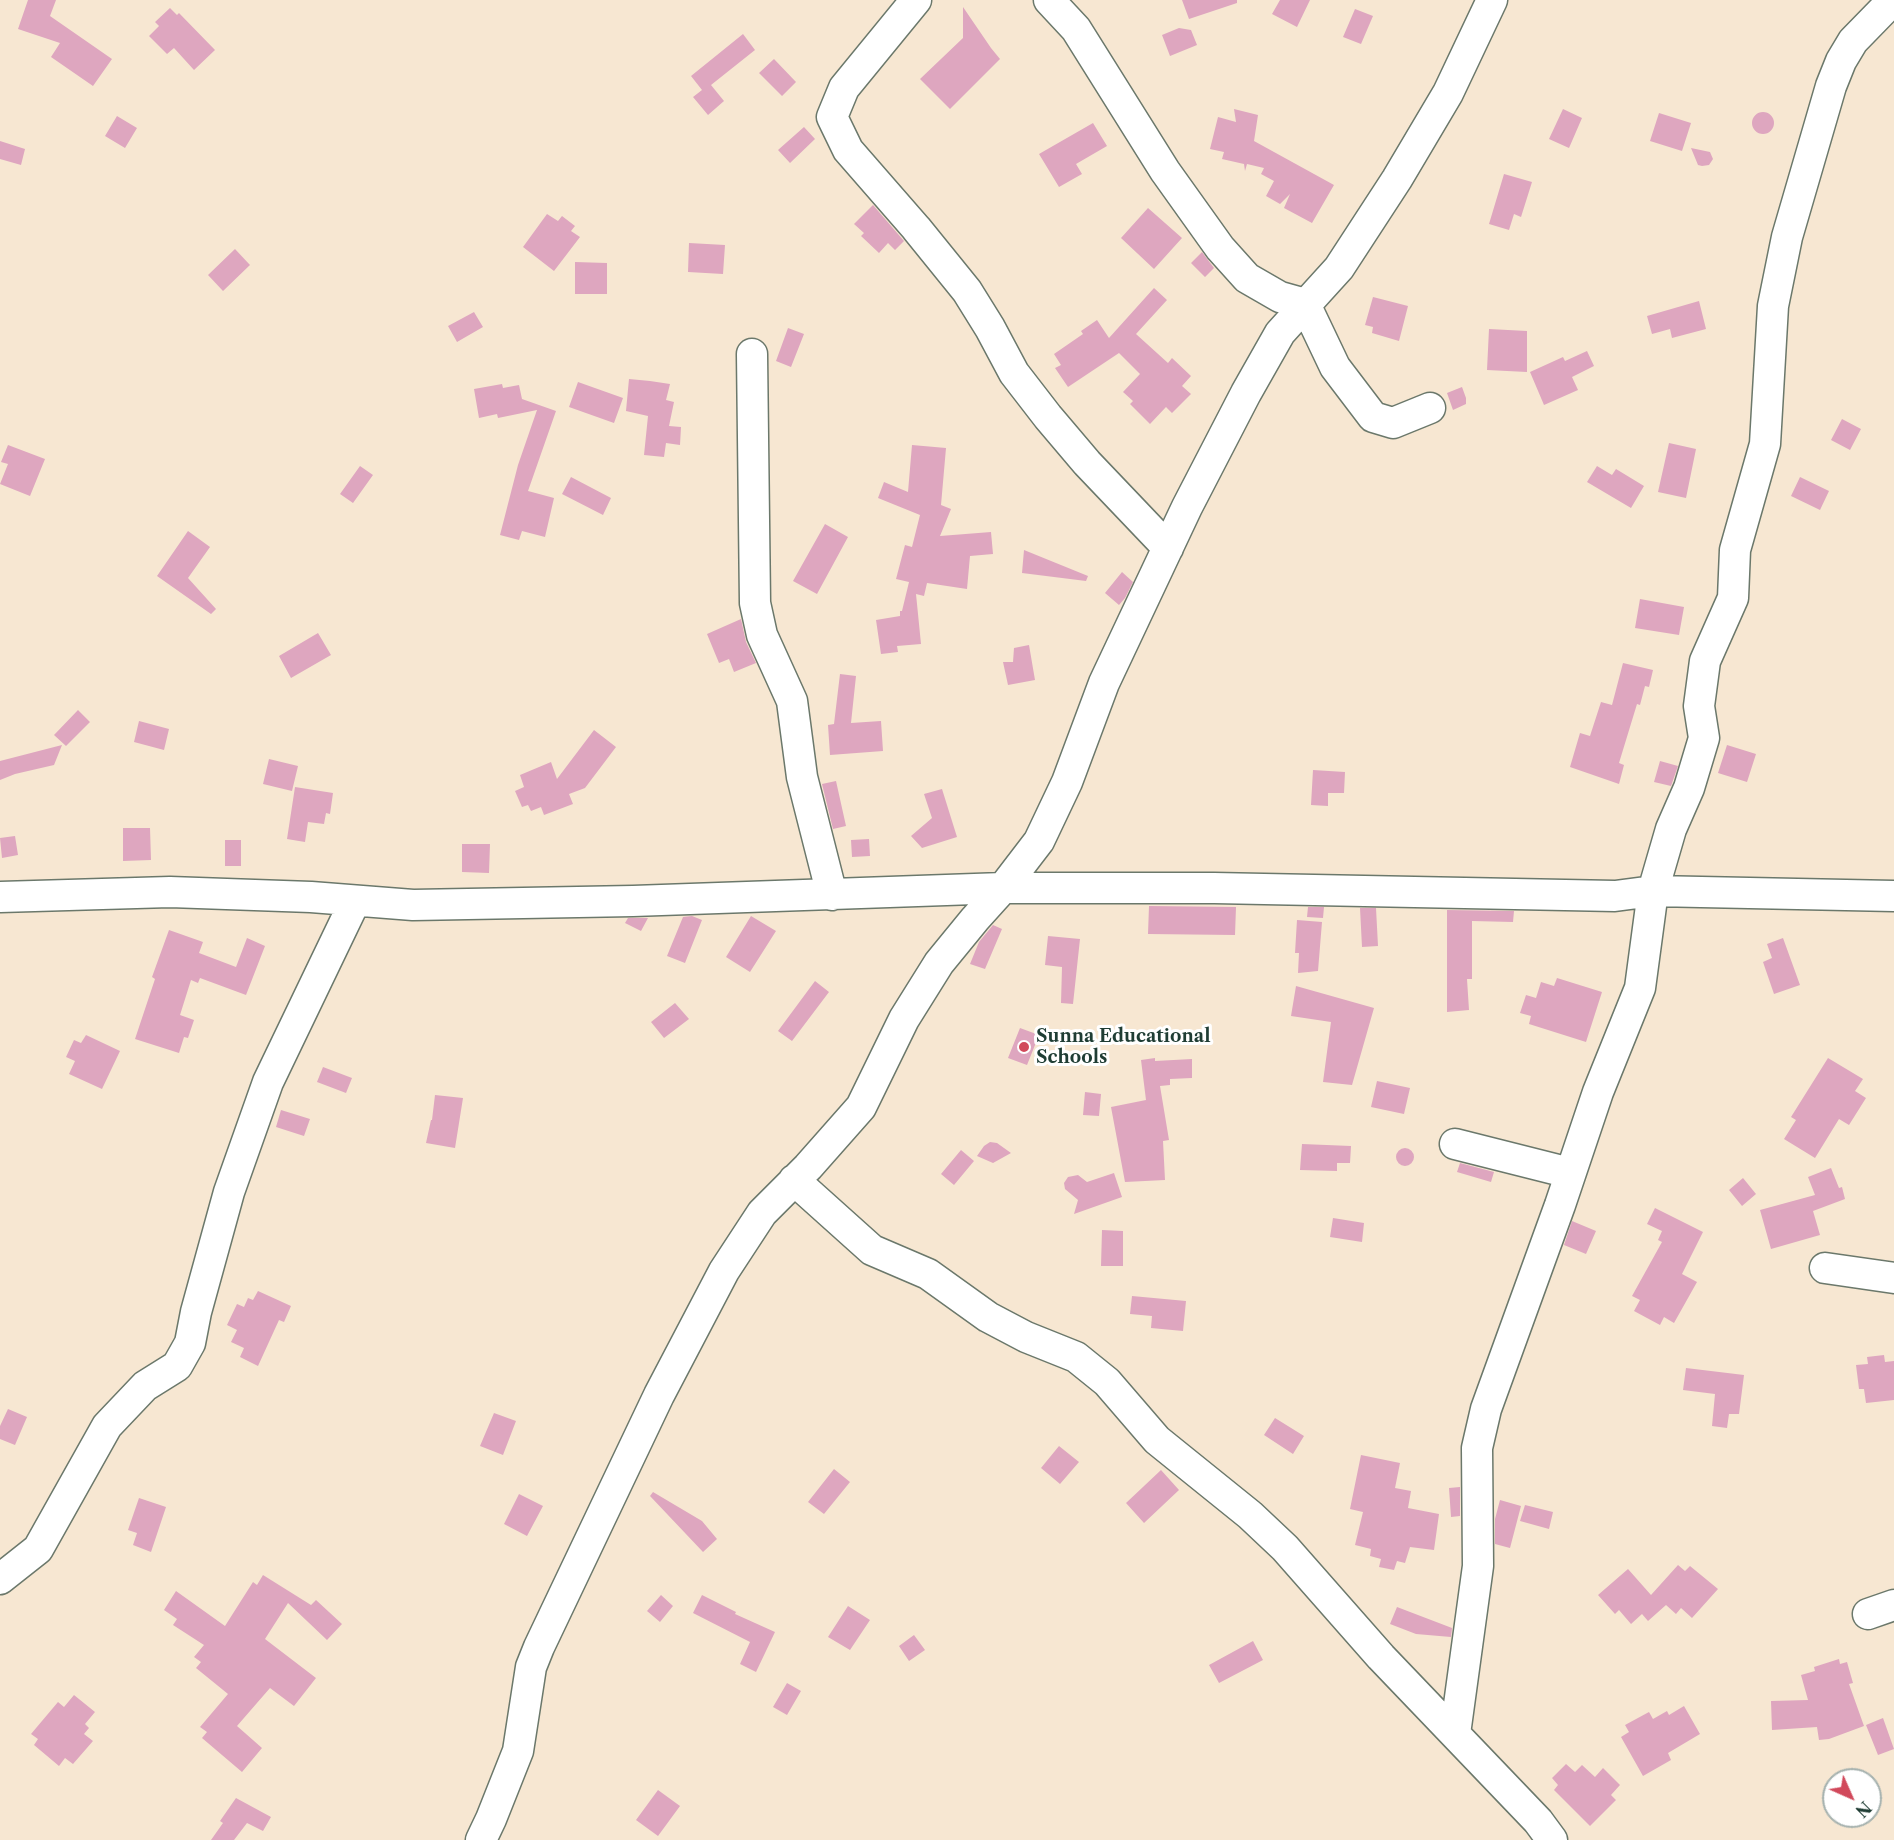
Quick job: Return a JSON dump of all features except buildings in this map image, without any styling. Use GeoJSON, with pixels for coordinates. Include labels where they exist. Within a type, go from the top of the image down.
{"type":"FeatureCollection","features":[{"type":"Feature","properties":{"kind":"street"},"geometry":{"type":"LineString","coordinates":[[916,0],[844,88],[832,117],[848,150],[967,291],[1014,373],[1048,417],[1087,463],[1168,548]]}},
{"type":"Feature","properties":{"kind":"street"},"geometry":{"type":"LineString","coordinates":[[1049,0],[1076,29],[1166,171],[1220,248],[1247,278],[1280,297],[1305,304],[1335,367],[1374,417],[1393,423],[1430,408]]}},
{"type":"Feature","properties":{"kind":"street"},"geometry":{"type":"LineString","coordinates":[[481,1840],[518,1751],[531,1667],[660,1395],[724,1271],[762,1213],[861,1107],[904,1019],[939,963],[1003,888],[1039,841],[1066,782],[1104,683],[1192,496],[1280,333],[1339,268],[1397,179],[1448,93],[1492,0]]}},
{"type":"Feature","properties":{"kind":"street"},"geometry":{"type":"LineString","coordinates":[[1455,1734],[1478,1566],[1477,1448],[1486,1409],[1598,1092],[1640,988],[1653,891],[1671,829],[1689,788],[1704,738],[1699,706],[1706,661],[1734,598],[1735,549],[1765,444],[1773,306],[1787,237],[1831,86],[1841,61],[1853,41],[1893,0]]}},
{"type":"Feature","properties":{"kind":"street"},"geometry":{"type":"LineString","coordinates":[[752,354],[755,603],[762,635],[792,701],[802,777],[832,895]]}},
{"type":"Feature","properties":{"kind":"street"},"geometry":{"type":"LineString","coordinates":[[0,897],[170,892],[413,905],[832,895],[1003,888],[1214,888],[1614,896],[1653,891],[1894,896]]}},
{"type":"Feature","properties":{"kind":"street"},"geometry":{"type":"LineString","coordinates":[[0,1579],[38,1549],[107,1426],[145,1386],[177,1366],[190,1343],[196,1312],[229,1192],[268,1082],[355,901]]}},
{"type":"Feature","properties":{"kind":"street"},"geometry":{"type":"LineString","coordinates":[[1455,1144],[1570,1173]]}},
{"type":"Feature","properties":{"kind":"street"},"geometry":{"type":"LineString","coordinates":[[794,1180],[872,1250],[928,1274],[988,1317],[1026,1337],[1076,1357],[1099,1375],[1156,1440],[1217,1487],[1285,1548],[1381,1657],[1538,1821],[1552,1840]]}},
{"type":"Feature","properties":{"kind":"street"},"geometry":{"type":"LineString","coordinates":[[1825,1268],[1894,1278]]}},
{"type":"Feature","properties":{"kind":"place","name":"Sunna Educational Schools"},"geometry":{"type":"Point","coordinates":[1024,1047]}}]}
